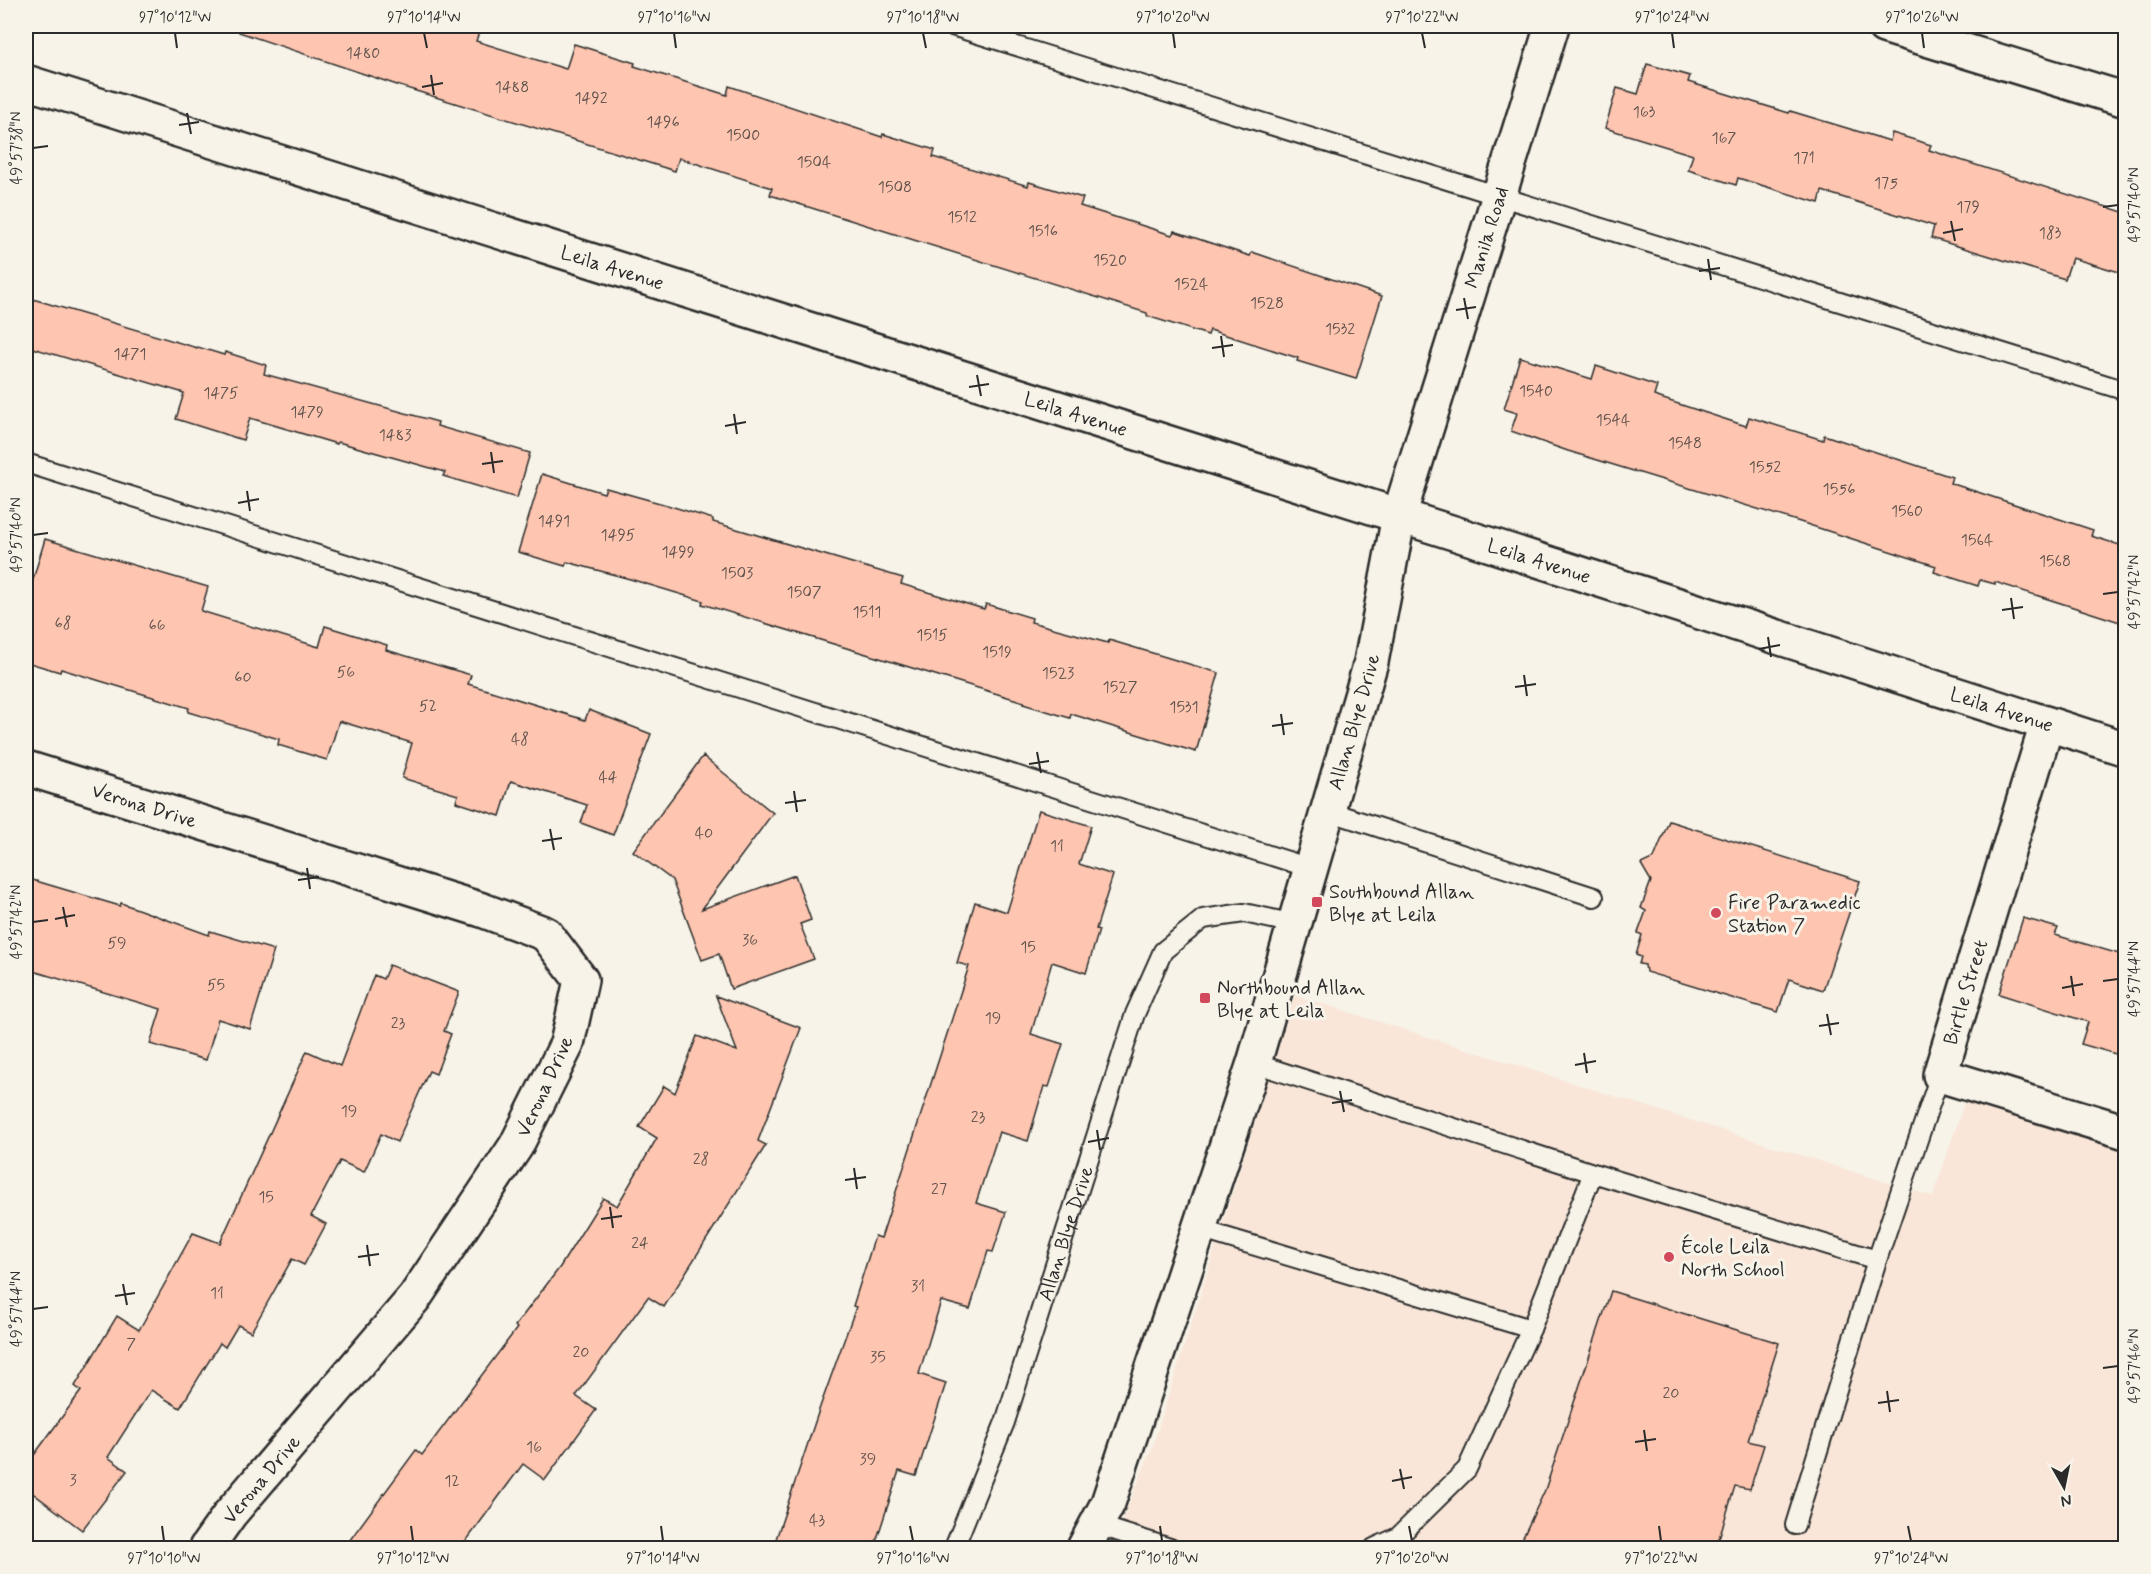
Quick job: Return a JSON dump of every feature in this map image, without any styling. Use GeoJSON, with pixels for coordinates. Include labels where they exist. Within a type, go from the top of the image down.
{"type":"FeatureCollection","features":[{"type":"Feature","properties":{"kind":"street","name":"Manila Road"},"geometry":{"type":"LineString","coordinates":[[1399,516],[1552,26]]}},
{"type":"Feature","properties":{"kind":"street"},"geometry":{"type":"LineString","coordinates":[[1884,26],[2126,100]]}},
{"type":"Feature","properties":{"kind":"street","name":"Leila Avenue"},"geometry":{"type":"LineString","coordinates":[[26,82],[1399,516],[2126,749]]}},
{"type":"Feature","properties":{"kind":"street","name":"Allan Blye Drive"},"geometry":{"type":"LineString","coordinates":[[1090,1537],[1108,1503],[1254,1063],[1371,662],[1399,516]]}},
{"type":"Feature","properties":{"kind":"street","name":"Birtle Street"},"geometry":{"type":"LineString","coordinates":[[1940,1075],[2047,724]]}},
{"type":"Feature","properties":{"kind":"street","name":"Verona Drive"},"geometry":{"type":"LineString","coordinates":[[26,768],[483,910],[546,934],[581,980],[567,1044],[516,1146],[415,1297],[230,1514],[206,1548]]}},
{"type":"Feature","properties":{"kind":"street"},"geometry":{"type":"LineString","coordinates":[[1940,1075],[2126,1132]]}},
{"type":"Feature","properties":{"kind":"lane"},"geometry":{"type":"LineString","coordinates":[[952,26],[2126,391]]}},
{"type":"Feature","properties":{"kind":"lane"},"geometry":{"type":"LineString","coordinates":[[26,463],[1310,868]]}},
{"type":"Feature","properties":{"kind":"lane"},"geometry":{"type":"LineString","coordinates":[[1328,811],[1594,897]]}},
{"type":"Feature","properties":{"kind":"lane","name":"Allan Blye Drive"},"geometry":{"type":"LineString","coordinates":[[954,1548],[1005,1422],[1134,1014],[1163,951],[1203,919],[1244,913],[1294,924]]}},
{"type":"Feature","properties":{"kind":"lane"},"geometry":{"type":"LineString","coordinates":[[1254,1063],[1593,1173],[1877,1260]]}},
{"type":"Feature","properties":{"kind":"lane"},"geometry":{"type":"LineString","coordinates":[[1795,1525],[1877,1260],[1940,1075]]}},
{"type":"Feature","properties":{"kind":"lane"},"geometry":{"type":"LineString","coordinates":[[1374,1548],[1398,1537],[1467,1469],[1531,1329],[1593,1173]]}},
{"type":"Feature","properties":{"kind":"lane"},"geometry":{"type":"LineString","coordinates":[[1199,1229],[1531,1329]]}},
{"type":"Feature","properties":{"kind":"lane"},"geometry":{"type":"LineString","coordinates":[[1090,1537],[1170,1548]]}},
{"type":"Feature","properties":{"kind":"shaded area","name":"École Leila North School"},"geometry":{"type":"Polygon","coordinates":[[[1295,995],[1933,1197],[1966,1097],[2125,1147],[2125,1548],[1111,1548],[1152,1448],[1295,995]]]}},
{"type":"Feature","properties":{"kind":"building"},"geometry":{"type":"Polygon","coordinates":[[[240,26],[481,26],[476,41],[566,69],[574,44],[635,63],[634,66],[727,95],[729,86],[882,137],[883,134],[935,150],[933,157],[1028,186],[1029,182],[1083,198],[1080,206],[1172,235],[1174,231],[1250,256],[1252,252],[1382,296],[1356,379],[1210,330],[1208,335],[1147,316],[1147,313],[770,195],[772,188],[679,158],[675,171],[400,86],[239,32],[240,26]]]}},
{"type":"Feature","properties":{"kind":"building"},"geometry":{"type":"Polygon","coordinates":[[[1647,64],[1690,76],[1688,82],[1789,113],[1790,111],[1890,141],[1892,133],[1931,145],[1929,150],[2126,213],[2126,274],[2072,258],[2065,279],[1931,238],[1934,226],[1822,191],[1819,203],[1738,178],[1736,185],[1688,170],[1693,155],[1605,128],[1617,88],[1638,94],[1647,64]]]}},
{"type":"Feature","properties":{"kind":"building"},"geometry":{"type":"Polygon","coordinates":[[[26,297],[197,348],[224,355],[225,352],[266,365],[264,374],[438,422],[437,426],[530,453],[517,498],[443,476],[445,472],[338,442],[337,444],[250,418],[243,440],[176,419],[184,393],[26,346],[26,297]]]}},
{"type":"Feature","properties":{"kind":"building"},"geometry":{"type":"Polygon","coordinates":[[[1520,357],[1592,379],[1596,366],[1657,386],[1654,396],[1746,426],[1749,417],[1823,440],[1824,435],[1952,477],[1950,483],[2093,530],[2091,536],[2126,547],[2126,624],[1995,582],[1995,584],[1980,580],[1978,586],[1934,572],[1936,566],[1568,451],[1511,431],[1517,413],[1504,409],[1520,357]]]}},
{"type":"Feature","properties":{"kind":"building"},"geometry":{"type":"Polygon","coordinates":[[[542,474],[604,493],[606,488],[667,505],[713,519],[713,522],[903,578],[901,584],[984,609],[986,604],[1032,618],[1031,622],[1108,643],[1109,640],[1219,673],[1196,752],[1071,714],[1070,718],[1023,704],[1024,702],[702,604],[703,601],[630,579],[567,562],[565,566],[518,552],[542,474]]]}},
{"type":"Feature","properties":{"kind":"building"},"geometry":{"type":"Polygon","coordinates":[[[45,539],[208,587],[201,611],[319,647],[325,626],[387,645],[386,650],[471,675],[468,684],[585,720],[589,710],[651,734],[613,835],[581,823],[587,805],[511,781],[500,816],[456,802],[458,795],[402,778],[412,743],[339,721],[327,760],[278,745],[279,739],[188,712],[189,708],[61,669],[60,672],[26,662],[26,603],[45,539]]]}},
{"type":"Feature","properties":{"kind":"building"},"geometry":{"type":"Polygon","coordinates":[[[703,756],[773,813],[702,909],[795,875],[811,920],[800,924],[814,959],[731,989],[719,954],[702,960],[672,880],[633,851],[703,756]]]}},
{"type":"Feature","properties":{"kind":"building"},"geometry":{"type":"Polygon","coordinates":[[[1039,810],[1091,826],[1079,864],[1113,875],[1096,929],[1099,930],[1086,973],[1052,962],[1031,1034],[1063,1044],[1049,1087],[1044,1086],[1028,1141],[999,1132],[976,1203],[1006,1212],[993,1252],[988,1251],[970,1309],[941,1301],[919,1374],[946,1383],[916,1476],[899,1471],[874,1548],[773,1548],[856,1307],[853,1306],[875,1236],[881,1238],[969,966],[957,963],[975,902],[1007,912],[1039,810]]]}},
{"type":"Feature","properties":{"kind":"building"},"geometry":{"type":"Polygon","coordinates":[[[1669,821],[1860,881],[1823,990],[1789,979],[1778,1012],[1646,972],[1645,965],[1639,964],[1641,957],[1636,955],[1642,935],[1638,933],[1646,911],[1641,908],[1651,881],[1641,864],[1654,858],[1669,821]]]}},
{"type":"Feature","properties":{"kind":"building"},"geometry":{"type":"Polygon","coordinates":[[[26,878],[120,906],[121,903],[209,935],[210,931],[274,950],[250,1029],[218,1019],[206,1060],[150,1044],[161,1009],[26,969],[26,878]]]}},
{"type":"Feature","properties":{"kind":"building"},"geometry":{"type":"Polygon","coordinates":[[[2023,918],[2058,928],[2055,935],[2126,956],[2126,1057],[2081,1044],[2088,1022],[1999,994],[2023,918]]]}},
{"type":"Feature","properties":{"kind":"building"},"geometry":{"type":"Polygon","coordinates":[[[389,965],[459,992],[444,1031],[451,1034],[436,1074],[429,1071],[397,1142],[381,1134],[364,1172],[340,1161],[311,1216],[326,1224],[304,1265],[292,1259],[251,1332],[238,1325],[225,1347],[220,1343],[180,1408],[151,1390],[108,1457],[127,1471],[82,1530],[26,1488],[26,1466],[81,1391],[75,1386],[117,1316],[139,1330],[193,1233],[220,1243],[307,1051],[340,1066],[374,975],[383,979],[389,965]]]}},
{"type":"Feature","properties":{"kind":"building"},"geometry":{"type":"Polygon","coordinates":[[[716,996],[801,1028],[758,1141],[766,1145],[664,1307],[648,1297],[576,1396],[596,1410],[545,1480],[523,1464],[461,1548],[344,1548],[416,1450],[422,1455],[517,1328],[515,1326],[560,1267],[603,1198],[617,1206],[657,1138],[639,1127],[664,1086],[675,1093],[697,1036],[737,1051],[716,996]]]}},
{"type":"Feature","properties":{"kind":"building"},"geometry":{"type":"Polygon","coordinates":[[[1611,1291],[1779,1343],[1748,1441],[1764,1445],[1750,1489],[1735,1486],[1716,1548],[1518,1548],[1545,1490],[1611,1291]]]}},
{"type":"Feature","properties":{"kind":"place","name":"Southbound Allan Blye at Leila"},"geometry":{"type":"Point","coordinates":[1317,902]}},
{"type":"Feature","properties":{"kind":"place","name":"Fire Paramedic Station 7"},"geometry":{"type":"Point","coordinates":[1716,913]}},
{"type":"Feature","properties":{"kind":"place","name":"Northbound Allan Blye at Leila"},"geometry":{"type":"Point","coordinates":[1205,998]}},
{"type":"Feature","properties":{"kind":"place","name":"École Leila North School"},"geometry":{"type":"Point","coordinates":[1669,1257]}}]}
